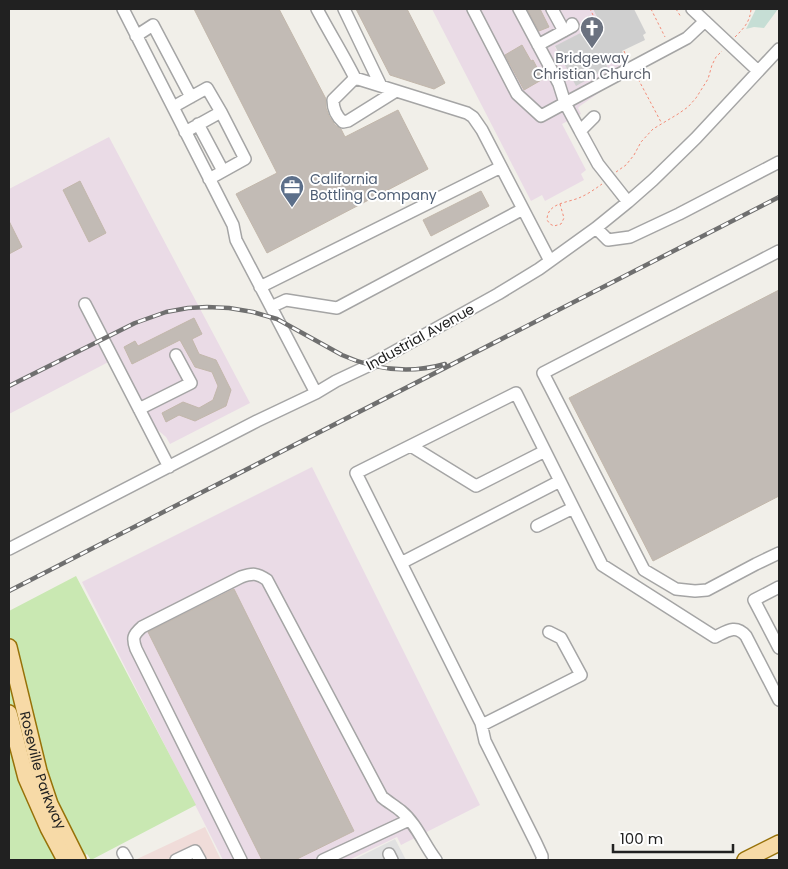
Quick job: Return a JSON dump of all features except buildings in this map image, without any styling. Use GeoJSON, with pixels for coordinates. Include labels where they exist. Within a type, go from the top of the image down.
{"type":"FeatureCollection","features":[{"type":"Feature","properties":{"kind":"main road","name":"Roseville Parkway"},"geometry":{"type":"LineString","coordinates":[[9,647],[33,774],[48,828],[65,860]]}},
{"type":"Feature","properties":{"kind":"main road","name":"Roseville Parkway"},"geometry":{"type":"LineString","coordinates":[[9,713],[33,774],[78,860]]}},
{"type":"Feature","properties":{"kind":"main road"},"geometry":{"type":"LineString","coordinates":[[745,860],[779,843]]}},
{"type":"Feature","properties":{"kind":"street"},"geometry":{"type":"LineString","coordinates":[[123,9],[233,225],[236,240],[316,393]]}},
{"type":"Feature","properties":{"kind":"street"},"geometry":{"type":"LineString","coordinates":[[317,9],[355,78],[467,113],[473,117],[482,130],[550,261]]}},
{"type":"Feature","properties":{"kind":"street"},"geometry":{"type":"LineString","coordinates":[[344,9],[381,86]]}},
{"type":"Feature","properties":{"kind":"street"},"geometry":{"type":"LineString","coordinates":[[473,9],[517,94],[541,116],[670,48],[687,38],[704,21]]}},
{"type":"Feature","properties":{"kind":"street"},"geometry":{"type":"LineString","coordinates":[[519,9],[559,84],[565,103],[598,164],[628,202]]}},
{"type":"Feature","properties":{"kind":"street"},"geometry":{"type":"LineString","coordinates":[[538,45],[568,28],[552,9]]}},
{"type":"Feature","properties":{"kind":"street"},"geometry":{"type":"LineString","coordinates":[[692,9],[758,71]]}},
{"type":"Feature","properties":{"kind":"street"},"geometry":{"type":"LineString","coordinates":[[136,36],[153,25],[191,97]]}},
{"type":"Feature","properties":{"kind":"street","name":"Industrial Avenue"},"geometry":{"type":"LineString","coordinates":[[9,549],[370,365],[491,298],[550,261],[596,228],[653,180],[696,138],[779,49]]}},
{"type":"Feature","properties":{"kind":"street"},"geometry":{"type":"LineString","coordinates":[[355,78],[333,100],[333,108],[338,118],[343,122],[348,121],[396,91]]}},
{"type":"Feature","properties":{"kind":"street"},"geometry":{"type":"LineString","coordinates":[[173,107],[207,88],[244,159],[209,179]]}},
{"type":"Feature","properties":{"kind":"street"},"geometry":{"type":"LineString","coordinates":[[185,132],[220,112]]}},
{"type":"Feature","properties":{"kind":"street"},"geometry":{"type":"LineString","coordinates":[[580,131],[594,117]]}},
{"type":"Feature","properties":{"kind":"street"},"geometry":{"type":"LineString","coordinates":[[198,124],[224,171]]}},
{"type":"Feature","properties":{"kind":"street"},"geometry":{"type":"LineString","coordinates":[[596,228],[608,240],[630,237],[779,162]]}},
{"type":"Feature","properties":{"kind":"street"},"geometry":{"type":"LineString","coordinates":[[260,287],[501,167]]}},
{"type":"Feature","properties":{"kind":"street"},"geometry":{"type":"LineString","coordinates":[[271,306],[286,300],[337,308],[523,209]]}},
{"type":"Feature","properties":{"kind":"street"},"geometry":{"type":"LineString","coordinates":[[779,251],[543,373],[644,570],[676,589],[700,591],[707,590],[779,553]]}},
{"type":"Feature","properties":{"kind":"street"},"geometry":{"type":"LineString","coordinates":[[85,304],[169,467]]}},
{"type":"Feature","properties":{"kind":"street"},"geometry":{"type":"LineString","coordinates":[[139,409],[191,383],[176,355]]}},
{"type":"Feature","properties":{"kind":"street"},"geometry":{"type":"LineString","coordinates":[[542,860],[536,842],[485,742],[482,725],[356,473],[516,393],[602,565],[715,637],[730,630],[737,629],[742,631],[779,700]]}},
{"type":"Feature","properties":{"kind":"street"},"geometry":{"type":"LineString","coordinates":[[411,446],[476,486],[544,451]]}},
{"type":"Feature","properties":{"kind":"street"},"geometry":{"type":"LineString","coordinates":[[401,563],[560,481]]}},
{"type":"Feature","properties":{"kind":"street"},"geometry":{"type":"LineString","coordinates":[[537,526],[573,508]]}},
{"type":"Feature","properties":{"kind":"street"},"geometry":{"type":"LineString","coordinates":[[242,860],[133,640],[136,632],[142,627],[251,573],[260,575],[267,580],[382,797],[402,812],[409,820],[436,860]]}},
{"type":"Feature","properties":{"kind":"street"},"geometry":{"type":"LineString","coordinates":[[779,587],[754,600],[779,648]]}},
{"type":"Feature","properties":{"kind":"street"},"geometry":{"type":"LineString","coordinates":[[482,725],[581,675],[561,638],[549,632]]}},
{"type":"Feature","properties":{"kind":"street"},"geometry":{"type":"LineString","coordinates":[[323,860],[409,820]]}},
{"type":"Feature","properties":{"kind":"street"},"geometry":{"type":"LineString","coordinates":[[176,860],[195,851],[200,860]]}},
{"type":"Feature","properties":{"kind":"path"},"geometry":{"type":"LineString","coordinates":[[568,28],[575,23],[588,27],[597,22],[590,9]]}},
{"type":"Feature","properties":{"kind":"path"},"geometry":{"type":"LineString","coordinates":[[651,9],[670,48]]}},
{"type":"Feature","properties":{"kind":"path"},"geometry":{"type":"LineString","coordinates":[[676,9],[681,17]]}},
{"type":"Feature","properties":{"kind":"path"},"geometry":{"type":"LineString","coordinates":[[560,204],[564,218],[561,224],[554,226],[550,224],[547,217],[552,208],[560,204],[579,198],[592,192],[626,165],[652,129],[688,107],[708,79],[716,58],[750,20],[751,9]]}},
{"type":"Feature","properties":{"kind":"path"},"geometry":{"type":"LineString","coordinates":[[624,51],[662,123]]}},
{"type":"Feature","properties":{"kind":"shaded area"},"geometry":{"type":"Polygon","coordinates":[[[432,9],[593,9],[600,23],[555,47],[576,85],[608,68],[606,64],[619,57],[627,73],[580,106],[578,108],[581,114],[562,124],[586,170],[581,174],[584,180],[545,201],[542,195],[531,201],[432,9]]]}},
{"type":"Feature","properties":{"kind":"shaded area","name":"Bridgeway Christian Church"},"geometry":{"type":"Polygon","coordinates":[[[593,9],[634,9],[646,33],[643,35],[645,40],[622,51],[623,54],[606,64],[608,68],[576,86],[555,46],[600,23],[593,9]]]}},
{"type":"Feature","properties":{"kind":"shaded area"},"geometry":{"type":"Polygon","coordinates":[[[109,137],[250,403],[170,444],[166,437],[154,427],[118,357],[9,414],[9,189],[109,137]]]}},
{"type":"Feature","properties":{"kind":"shaded area"},"geometry":{"type":"Polygon","coordinates":[[[312,467],[480,805],[401,845],[397,837],[349,860],[223,860],[82,582],[312,467]]]}},
{"type":"Feature","properties":{"kind":"shaded area"},"geometry":{"type":"Polygon","coordinates":[[[205,827],[221,860],[135,860],[205,827]]]}},
{"type":"Feature","properties":{"kind":"shaded area"},"geometry":{"type":"Polygon","coordinates":[[[395,839],[406,860],[353,860],[395,839]]]}},
{"type":"Feature","properties":{"kind":"green space"},"geometry":{"type":"Polygon","coordinates":[[[756,9],[778,9],[764,28],[754,27],[746,29],[756,9]]]}},
{"type":"Feature","properties":{"kind":"green space"},"geometry":{"type":"Polygon","coordinates":[[[76,576],[196,805],[91,860],[87,854],[75,860],[9,860],[9,611],[76,576]]]}},
{"type":"Feature","properties":{"kind":"railway"},"geometry":{"type":"LineString","coordinates":[[9,591],[779,197]]}},
{"type":"Feature","properties":{"kind":"railway"},"geometry":{"type":"LineString","coordinates":[[9,386],[135,323],[166,312],[207,307],[253,312],[277,319],[342,355],[367,364],[406,370],[445,364]]}},
{"type":"Feature","properties":{"kind":"place","name":"Bridgeway Christian Church"},"geometry":{"type":"Point","coordinates":[592,49]}},
{"type":"Feature","properties":{"kind":"place","name":"California Bottling Company"},"geometry":{"type":"Point","coordinates":[292,208]}}]}
